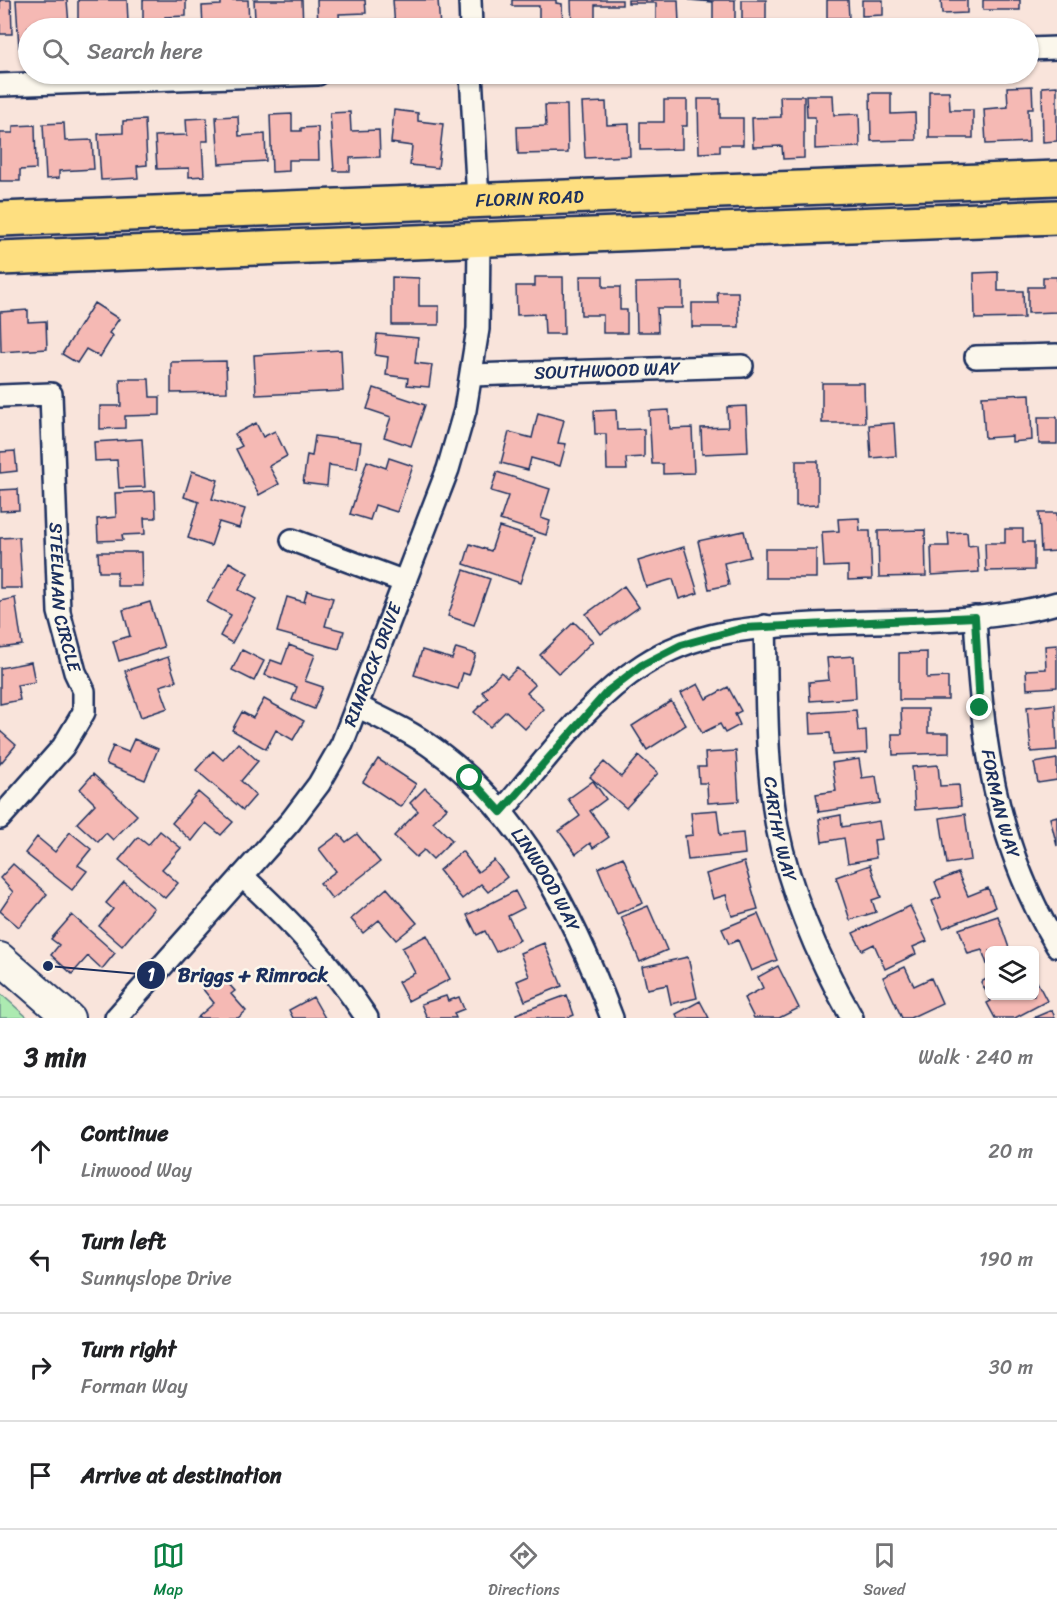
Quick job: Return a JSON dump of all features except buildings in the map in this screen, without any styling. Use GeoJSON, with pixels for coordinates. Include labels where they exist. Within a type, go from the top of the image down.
{"type":"FeatureCollection","features":[{"type":"Feature","properties":{"kind":"main road","name":"FLORIN ROAD"},"geometry":{"type":"LineString","coordinates":[[0,219],[1057,178]]}},
{"type":"Feature","properties":{"kind":"main road"},"geometry":{"type":"LineString","coordinates":[[479,240],[535,199]]}},
{"type":"Feature","properties":{"kind":"main road"},"geometry":{"type":"LineString","coordinates":[[426,242],[478,200]]}},
{"type":"Feature","properties":{"kind":"main road"},"geometry":{"type":"LineString","coordinates":[[0,258],[1057,217]]}},
{"type":"Feature","properties":{"kind":"street"},"geometry":{"type":"LineString","coordinates":[[470,0],[471,18]]}},
{"type":"Feature","properties":{"kind":"street"},"geometry":{"type":"LineString","coordinates":[[1039,49],[1057,48]]}},
{"type":"Feature","properties":{"kind":"street"},"geometry":{"type":"LineString","coordinates":[[0,86],[53,84]]}},
{"type":"Feature","properties":{"kind":"street"},"geometry":{"type":"LineString","coordinates":[[472,84],[478,200]]}},
{"type":"Feature","properties":{"kind":"street","name":"RIMROCK DRIVE"},"geometry":{"type":"LineString","coordinates":[[116,1018],[242,876],[319,784],[342,744],[448,469],[465,410],[478,329],[479,240]]}},
{"type":"Feature","properties":{"kind":"street"},"geometry":{"type":"LineString","coordinates":[[976,357],[1057,355]]}},
{"type":"Feature","properties":{"kind":"street","name":"SOUTHWOOD WAY"},"geometry":{"type":"LineString","coordinates":[[472,375],[742,366]]}},
{"type":"Feature","properties":{"kind":"street","name":"STEELMAN CIRCLE"},"geometry":{"type":"LineString","coordinates":[[0,396],[51,394],[59,612],[69,652],[84,691],[84,712],[63,747],[0,818]]}},
{"type":"Feature","properties":{"kind":"street"},"geometry":{"type":"LineString","coordinates":[[292,540],[405,582]]}},
{"type":"Feature","properties":{"kind":"street"},"geometry":{"type":"LineString","coordinates":[[501,812],[593,706],[634,671],[661,654],[701,638],[743,628],[765,626],[975,617],[1017,613],[1057,603]]}},
{"type":"Feature","properties":{"kind":"street","name":"FORMAN WAY"},"geometry":{"type":"LineString","coordinates":[[975,617],[980,708],[999,812],[1019,872],[1036,911],[1057,946]]}},
{"type":"Feature","properties":{"kind":"street","name":"CARTHY WAY"},"geometry":{"type":"LineString","coordinates":[[765,626],[770,768],[783,852],[799,906],[820,959],[852,1018]]}},
{"type":"Feature","properties":{"kind":"street","name":"LINWOOD WAY"},"geometry":{"type":"LineString","coordinates":[[357,706],[395,724],[435,748],[470,778],[501,812],[534,856],[561,903],[590,961],[612,1018]]}},
{"type":"Feature","properties":{"kind":"street"},"geometry":{"type":"LineString","coordinates":[[242,876],[288,917],[325,958],[367,1018]]}},
{"type":"Feature","properties":{"kind":"street"},"geometry":{"type":"LineString","coordinates":[[0,958],[69,1018]]}},
{"type":"Feature","properties":{"kind":"green space"},"geometry":{"type":"Polygon","coordinates":[[[0,993],[28,1018],[0,1018],[0,993]]]}},
{"type":"Feature","properties":{"kind":"place","name":"Briggs + Rimrock"},"geometry":{"type":"Point","coordinates":[48,966]}},
{"type":"Feature","properties":{"kind":"route"},"geometry":{"type":"LineString","coordinates":[[470,778],[501,812],[593,706],[608,691],[642,665],[681,645],[743,628],[975,617],[980,708]]}}]}
